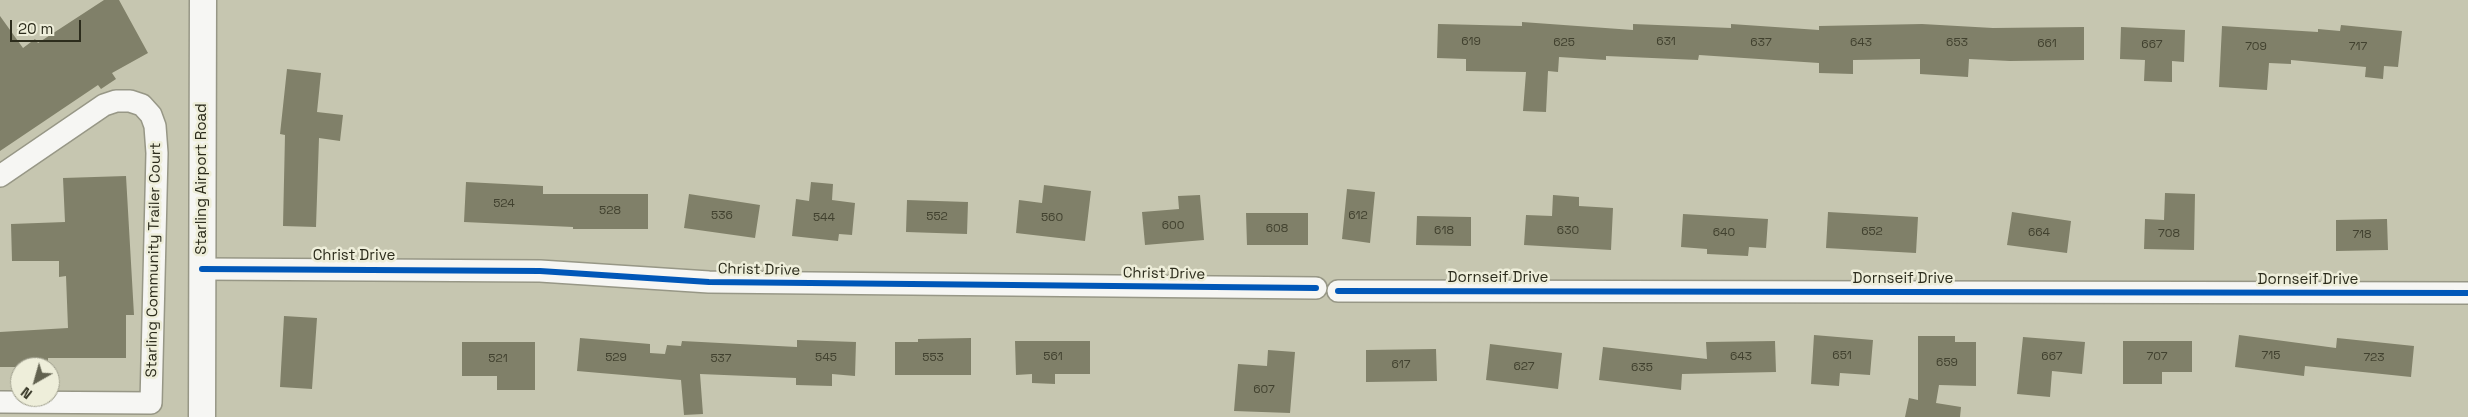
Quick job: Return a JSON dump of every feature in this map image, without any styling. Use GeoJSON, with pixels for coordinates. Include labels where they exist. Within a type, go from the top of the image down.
{"type":"FeatureCollection","features":[{"type":"Feature","properties":{"kind":"street","name":"Starling Airport Road"},"geometry":{"type":"LineString","coordinates":[[202,417],[203,0]]}},
{"type":"Feature","properties":{"kind":"street","name":"Starling Community Trailer Court"},"geometry":{"type":"LineString","coordinates":[[0,176],[104,105],[130,101],[142,105],[151,115],[155,126],[157,152],[151,403],[0,402]]}},
{"type":"Feature","properties":{"kind":"street","name":"Christ Drive"},"geometry":{"type":"LineString","coordinates":[[202,269],[540,271],[710,282],[1316,288]]}},
{"type":"Feature","properties":{"kind":"street","name":"Dornseif Drive"},"geometry":{"type":"LineString","coordinates":[[1338,291],[2468,293]]}},
{"type":"Feature","properties":{"kind":"building"},"geometry":{"type":"Polygon","coordinates":[[[104,0],[119,0],[148,53],[112,73],[116,79],[101,89],[98,85],[0,151],[0,16],[23,48],[35,39],[38,43],[104,0]]]}},
{"type":"Feature","properties":{"kind":"building"},"geometry":{"type":"Polygon","coordinates":[[[1522,22],[1633,30],[1633,24],[1731,28],[1731,24],[1819,30],[1819,26],[1922,24],[1993,28],[2084,27],[2084,60],[2010,61],[1969,59],[1968,77],[1920,74],[1920,59],[1853,60],[1853,74],[1819,73],[1819,63],[1699,55],[1698,60],[1606,56],[1606,60],[1559,57],[1558,72],[1548,71],[1546,112],[1523,111],[1526,72],[1466,71],[1466,59],[1437,58],[1438,24],[1522,26],[1522,22]]]}},
{"type":"Feature","properties":{"kind":"building"},"geometry":{"type":"Polygon","coordinates":[[[2341,25],[2402,31],[2398,67],[2384,66],[2383,79],[2365,77],[2366,67],[2291,60],[2291,64],[2269,63],[2267,90],[2219,87],[2222,26],[2318,32],[2318,29],[2340,31],[2341,25]]]}},
{"type":"Feature","properties":{"kind":"building"},"geometry":{"type":"Polygon","coordinates":[[[2121,27],[2185,30],[2184,62],[2172,61],[2172,82],[2144,81],[2145,60],[2120,59],[2121,27]]]}},
{"type":"Feature","properties":{"kind":"building"},"geometry":{"type":"Polygon","coordinates":[[[287,69],[321,73],[317,112],[343,115],[340,141],[319,138],[316,227],[283,226],[285,135],[280,134],[287,69]]]}},
{"type":"Feature","properties":{"kind":"building"},"geometry":{"type":"Polygon","coordinates":[[[126,176],[134,315],[126,315],[126,358],[10,357],[10,367],[0,367],[0,332],[68,328],[66,276],[59,277],[59,261],[12,261],[11,224],[65,222],[63,178],[126,176]]]}},
{"type":"Feature","properties":{"kind":"building"},"geometry":{"type":"Polygon","coordinates":[[[466,182],[543,186],[543,194],[648,194],[648,229],[573,229],[573,227],[464,222],[466,182]]]}},
{"type":"Feature","properties":{"kind":"building"},"geometry":{"type":"Polygon","coordinates":[[[811,182],[833,184],[832,200],[855,203],[852,235],[839,234],[838,241],[792,236],[796,199],[809,201],[811,182]]]}},
{"type":"Feature","properties":{"kind":"building"},"geometry":{"type":"Polygon","coordinates":[[[1044,185],[1091,191],[1085,241],[1016,233],[1019,200],[1042,203],[1044,185]]]}},
{"type":"Feature","properties":{"kind":"building"},"geometry":{"type":"Polygon","coordinates":[[[1347,189],[1375,192],[1370,243],[1342,239],[1347,189]]]}},
{"type":"Feature","properties":{"kind":"building"},"geometry":{"type":"Polygon","coordinates":[[[2165,193],[2195,194],[2194,250],[2144,249],[2145,219],[2164,220],[2165,193]]]}},
{"type":"Feature","properties":{"kind":"building"},"geometry":{"type":"Polygon","coordinates":[[[689,194],[760,205],[755,238],[684,228],[689,194]]]}},
{"type":"Feature","properties":{"kind":"building"},"geometry":{"type":"Polygon","coordinates":[[[1200,195],[1204,240],[1145,245],[1142,212],[1179,209],[1178,196],[1200,195]]]}},
{"type":"Feature","properties":{"kind":"building"},"geometry":{"type":"Polygon","coordinates":[[[1553,195],[1579,197],[1579,206],[1613,208],[1611,250],[1524,245],[1526,215],[1552,216],[1553,195]]]}},
{"type":"Feature","properties":{"kind":"building"},"geometry":{"type":"Polygon","coordinates":[[[907,200],[968,202],[967,234],[906,232],[907,200]]]}},
{"type":"Feature","properties":{"kind":"building"},"geometry":{"type":"Polygon","coordinates":[[[1828,212],[1918,217],[1916,253],[1826,248],[1828,212]]]}},
{"type":"Feature","properties":{"kind":"building"},"geometry":{"type":"Polygon","coordinates":[[[2012,212],[2071,221],[2067,253],[2007,245],[2012,212]]]}},
{"type":"Feature","properties":{"kind":"building"},"geometry":{"type":"Polygon","coordinates":[[[1246,213],[1308,213],[1308,245],[1247,245],[1246,213]]]}},
{"type":"Feature","properties":{"kind":"building"},"geometry":{"type":"Polygon","coordinates":[[[1683,214],[1768,219],[1766,248],[1749,247],[1748,256],[1707,254],[1707,249],[1681,247],[1683,214]]]}},
{"type":"Feature","properties":{"kind":"building"},"geometry":{"type":"Polygon","coordinates":[[[1417,216],[1471,217],[1471,246],[1416,245],[1417,216]]]}},
{"type":"Feature","properties":{"kind":"building"},"geometry":{"type":"Polygon","coordinates":[[[2387,219],[2388,250],[2336,251],[2336,220],[2387,219]]]}},
{"type":"Feature","properties":{"kind":"building"},"geometry":{"type":"Polygon","coordinates":[[[284,316],[317,318],[312,389],[280,387],[284,316]]]}},
{"type":"Feature","properties":{"kind":"building"},"geometry":{"type":"Polygon","coordinates":[[[1814,335],[1873,340],[1870,375],[1840,373],[1839,386],[1811,384],[1814,335]]]}},
{"type":"Feature","properties":{"kind":"building"},"geometry":{"type":"Polygon","coordinates":[[[2239,335],[2336,348],[2337,338],[2414,346],[2411,377],[2305,366],[2304,376],[2235,367],[2239,335]]]}},
{"type":"Feature","properties":{"kind":"building"},"geometry":{"type":"Polygon","coordinates":[[[1918,336],[1955,336],[1955,342],[1976,342],[1976,386],[1939,385],[1936,403],[1961,407],[1960,417],[1905,417],[1909,398],[1918,400],[1918,336]]]}},
{"type":"Feature","properties":{"kind":"building"},"geometry":{"type":"Polygon","coordinates":[[[2023,337],[2085,342],[2082,374],[2052,371],[2050,397],[2017,394],[2023,337]]]}},
{"type":"Feature","properties":{"kind":"building"},"geometry":{"type":"Polygon","coordinates":[[[580,338],[650,344],[650,353],[665,354],[667,345],[681,346],[682,341],[797,347],[797,340],[856,342],[855,376],[832,374],[832,386],[796,385],[796,378],[700,374],[703,414],[684,415],[681,380],[577,371],[580,338]]]}},
{"type":"Feature","properties":{"kind":"building"},"geometry":{"type":"Polygon","coordinates":[[[971,338],[971,375],[895,375],[895,342],[918,342],[918,339],[971,338]]]}},
{"type":"Feature","properties":{"kind":"building"},"geometry":{"type":"Polygon","coordinates":[[[1015,341],[1090,341],[1090,374],[1055,374],[1055,384],[1032,383],[1032,374],[1016,375],[1015,341]]]}},
{"type":"Feature","properties":{"kind":"building"},"geometry":{"type":"Polygon","coordinates":[[[1775,341],[1776,372],[1682,374],[1681,390],[1599,380],[1603,347],[1707,359],[1706,342],[1775,341]]]}},
{"type":"Feature","properties":{"kind":"building"},"geometry":{"type":"Polygon","coordinates":[[[2123,341],[2192,341],[2192,372],[2162,372],[2162,384],[2123,384],[2123,341]]]}},
{"type":"Feature","properties":{"kind":"building"},"geometry":{"type":"Polygon","coordinates":[[[462,342],[535,342],[535,390],[497,390],[497,376],[462,376],[462,342]]]}},
{"type":"Feature","properties":{"kind":"building"},"geometry":{"type":"Polygon","coordinates":[[[1490,344],[1562,353],[1558,389],[1486,380],[1490,344]]]}},
{"type":"Feature","properties":{"kind":"building"},"geometry":{"type":"Polygon","coordinates":[[[1436,349],[1437,381],[1366,382],[1366,350],[1436,349]]]}},
{"type":"Feature","properties":{"kind":"building"},"geometry":{"type":"Polygon","coordinates":[[[1268,350],[1295,352],[1290,413],[1234,411],[1238,364],[1267,366],[1268,350]]]}},
{"type":"Feature","properties":{"kind":"cycle path"},"geometry":{"type":"LineString","coordinates":[[202,269],[540,271],[709,282],[1316,288]]}},
{"type":"Feature","properties":{"kind":"cycle path"},"geometry":{"type":"LineString","coordinates":[[1338,291],[2468,293]]}}]}
